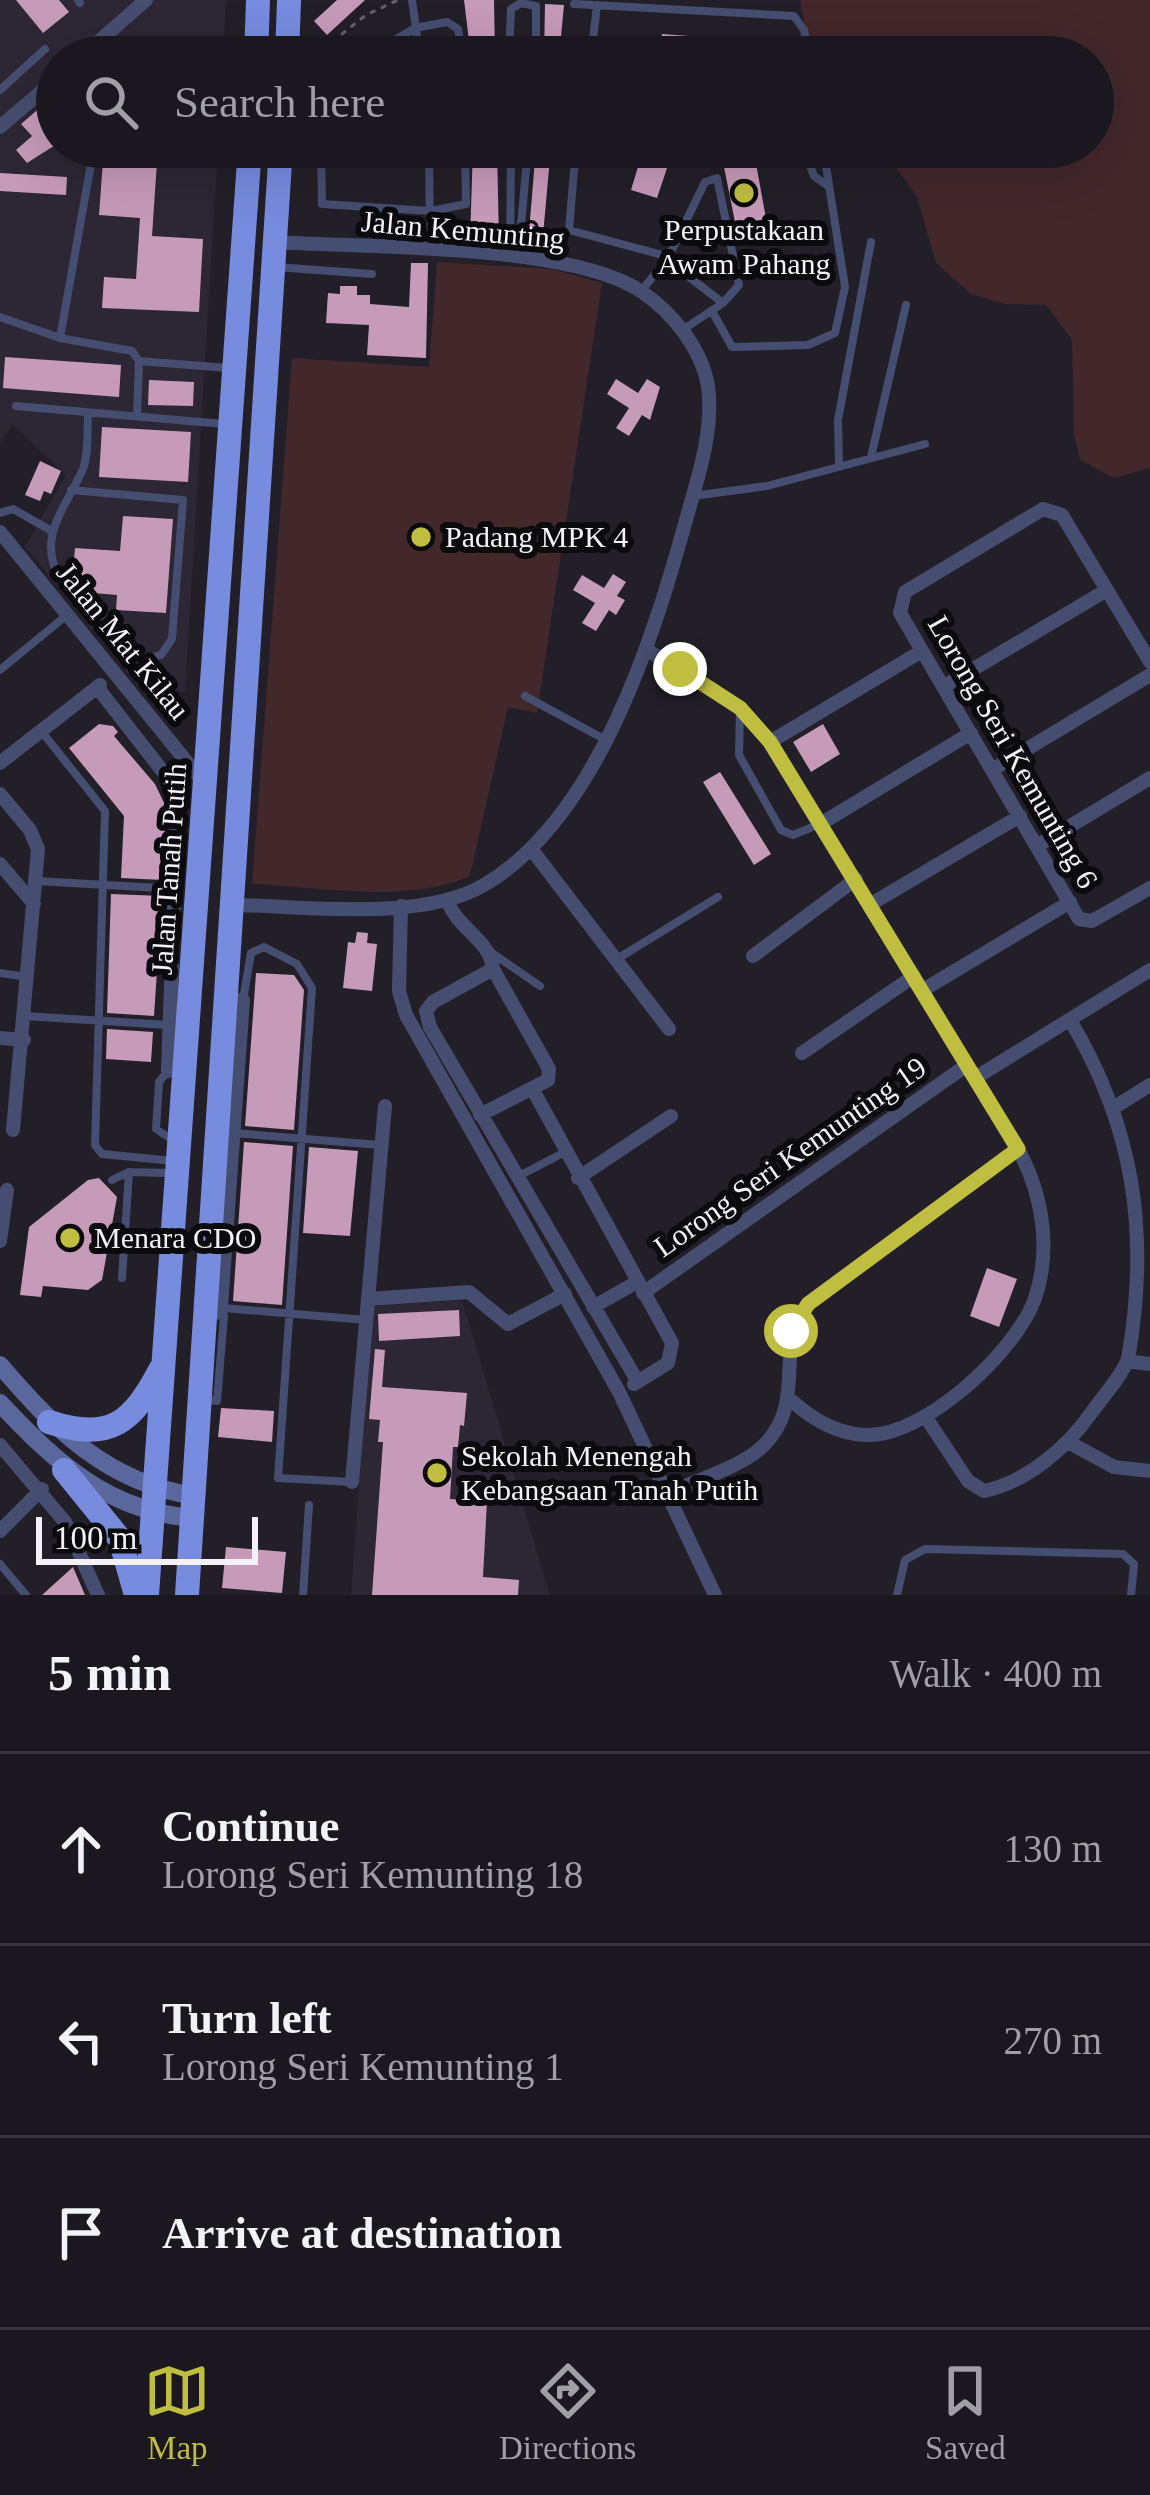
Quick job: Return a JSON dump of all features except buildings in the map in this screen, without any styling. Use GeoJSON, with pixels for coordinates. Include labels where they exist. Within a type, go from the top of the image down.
{"type":"FeatureCollection","features":[{"type":"Feature","properties":{"kind":"highway"},"geometry":{"type":"LineString","coordinates":[[257,36],[258,0]]}},
{"type":"Feature","properties":{"kind":"highway"},"geometry":{"type":"LineString","coordinates":[[288,36],[289,0]]}},
{"type":"Feature","properties":{"kind":"highway","name":"Jalan Tanah Putih"},"geometry":{"type":"LineString","coordinates":[[147,1595],[179,1160],[176,1070],[188,888],[204,783],[249,168]]}},
{"type":"Feature","properties":{"kind":"highway"},"geometry":{"type":"LineString","coordinates":[[187,1595],[236,1000],[234,905],[280,168]]}},
{"type":"Feature","properties":{"kind":"highway"},"geometry":{"type":"LineString","coordinates":[[49,1422],[88,1432],[115,1425],[141,1404],[167,1358]]}},
{"type":"Feature","properties":{"kind":"highway"},"geometry":{"type":"LineString","coordinates":[[64,1470],[120,1539],[136,1595]]}},
{"type":"Feature","properties":{"kind":"main road"},"geometry":{"type":"LineString","coordinates":[[0,1364],[76,1447],[155,1503]]}},
{"type":"Feature","properties":{"kind":"main road"},"geometry":{"type":"LineString","coordinates":[[0,1403],[64,1470],[155,1503],[194,1507]]}},
{"type":"Feature","properties":{"kind":"street"},"geometry":{"type":"LineString","coordinates":[[105,36],[146,0]]}},
{"type":"Feature","properties":{"kind":"street"},"geometry":{"type":"LineString","coordinates":[[0,127],[36,96]]}},
{"type":"Feature","properties":{"kind":"street","name":"Jalan Kemunting"},"geometry":{"type":"LineString","coordinates":[[234,905],[448,902],[484,885],[532,850],[604,739],[647,650],[705,448],[708,388],[704,368],[682,331],[640,291],[601,274],[514,259],[430,251],[274,255]]}},
{"type":"Feature","properties":{"kind":"street","name":"Lorong Seri Kemunting 6"},"geometry":{"type":"LineString","coordinates":[[1106,590],[1062,515],[1043,509],[905,592],[900,613],[1079,920],[1092,921],[1150,888]]}},
{"type":"Feature","properties":{"kind":"street","name":"Jalan Mat Kilau"},"geometry":{"type":"LineString","coordinates":[[0,532],[204,783]]}},
{"type":"Feature","properties":{"kind":"street"},"geometry":{"type":"LineString","coordinates":[[944,687],[1106,590],[1150,662]]}},
{"type":"Feature","properties":{"kind":"street"},"geometry":{"type":"LineString","coordinates":[[647,650],[740,708],[770,742],[1030,1170],[1042,1220],[1034,1300],[998,1357],[925,1415],[869,1436],[830,1426],[792,1400]]}},
{"type":"Feature","properties":{"kind":"street"},"geometry":{"type":"LineString","coordinates":[[770,742],[922,651]]}},
{"type":"Feature","properties":{"kind":"street"},"geometry":{"type":"LineString","coordinates":[[0,763],[113,674]]}},
{"type":"Feature","properties":{"kind":"street"},"geometry":{"type":"LineString","coordinates":[[992,770],[1150,675]]}},
{"type":"Feature","properties":{"kind":"street"},"geometry":{"type":"LineString","coordinates":[[97,687],[177,788],[188,888],[171,1025],[176,1070]]}},
{"type":"Feature","properties":{"kind":"street"},"geometry":{"type":"LineString","coordinates":[[822,823],[971,733]]}},
{"type":"Feature","properties":{"kind":"street"},"geometry":{"type":"LineString","coordinates":[[1037,845],[1150,778]]}},
{"type":"Feature","properties":{"kind":"street"},"geometry":{"type":"LineString","coordinates":[[0,794],[36,839],[14,1130]]}},
{"type":"Feature","properties":{"kind":"street"},"geometry":{"type":"LineString","coordinates":[[872,904],[1020,816]]}},
{"type":"Feature","properties":{"kind":"street"},"geometry":{"type":"LineString","coordinates":[[532,850],[669,1029]]}},
{"type":"Feature","properties":{"kind":"street"},"geometry":{"type":"LineString","coordinates":[[0,864],[34,904]]}},
{"type":"Feature","properties":{"kind":"street"},"geometry":{"type":"LineString","coordinates":[[753,956],[856,879]]}},
{"type":"Feature","properties":{"kind":"street"},"geometry":{"type":"LineString","coordinates":[[448,902],[454,917],[491,952],[494,969],[549,1069],[548,1080],[480,1115]]}},
{"type":"Feature","properties":{"kind":"street"},"geometry":{"type":"LineString","coordinates":[[802,1053],[918,983],[1070,902]]}},
{"type":"Feature","properties":{"kind":"street"},"geometry":{"type":"LineString","coordinates":[[401,906],[398,978],[406,1015],[620,1392],[716,1595]]}},
{"type":"Feature","properties":{"kind":"street"},"geometry":{"type":"LineString","coordinates":[[494,969],[426,1011],[430,1027],[638,1382]]}},
{"type":"Feature","properties":{"kind":"street","name":"Lorong Seri Kemunting 19"},"geometry":{"type":"LineString","coordinates":[[593,1307],[640,1287],[971,1071],[1070,1020],[1150,970]]}},
{"type":"Feature","properties":{"kind":"street"},"geometry":{"type":"LineString","coordinates":[[214,1311],[234,1133],[236,1000]]}},
{"type":"Feature","properties":{"kind":"street"},"geometry":{"type":"LineString","coordinates":[[925,1415],[968,1481],[984,1491],[1002,1488],[1070,1443],[1127,1361],[1149,1269],[1138,1159],[1118,1105],[1070,1020]]}},
{"type":"Feature","properties":{"kind":"street"},"geometry":{"type":"LineString","coordinates":[[0,1038],[24,1040]]}},
{"type":"Feature","properties":{"kind":"street"},"geometry":{"type":"LineString","coordinates":[[1118,1105],[1150,1084]]}},
{"type":"Feature","properties":{"kind":"street"},"geometry":{"type":"LineString","coordinates":[[532,1090],[672,1343],[668,1363],[620,1392]]}},
{"type":"Feature","properties":{"kind":"street"},"geometry":{"type":"LineString","coordinates":[[352,1482],[385,1106]]}},
{"type":"Feature","properties":{"kind":"street"},"geometry":{"type":"LineString","coordinates":[[578,1178],[671,1116]]}},
{"type":"Feature","properties":{"kind":"street"},"geometry":{"type":"LineString","coordinates":[[669,1493],[763,1447],[792,1400],[791,1331],[808,1304],[1018,1149]]}},
{"type":"Feature","properties":{"kind":"street"},"geometry":{"type":"LineString","coordinates":[[1,1229],[8,1190]]}},
{"type":"Feature","properties":{"kind":"street"},"geometry":{"type":"LineString","coordinates":[[368,1299],[469,1292],[508,1324],[565,1294]]}},
{"type":"Feature","properties":{"kind":"street"},"geometry":{"type":"LineString","coordinates":[[1127,1361],[1150,1364]]}},
{"type":"Feature","properties":{"kind":"street"},"geometry":{"type":"LineString","coordinates":[[1070,1443],[1114,1467],[1150,1471]]}},
{"type":"Feature","properties":{"kind":"street"},"geometry":{"type":"LineString","coordinates":[[0,1445],[42,1489],[65,1522],[98,1595]]}},
{"type":"Feature","properties":{"kind":"street"},"geometry":{"type":"LineString","coordinates":[[0,1532],[42,1489]]}},
{"type":"Feature","properties":{"kind":"lane"},"geometry":{"type":"LineString","coordinates":[[412,0],[417,36]]}},
{"type":"Feature","properties":{"kind":"lane"},"geometry":{"type":"LineString","coordinates":[[510,36],[511,9],[521,3],[536,6],[536,36]]}},
{"type":"Feature","properties":{"kind":"lane"},"geometry":{"type":"LineString","coordinates":[[574,4],[794,16],[805,36]]}},
{"type":"Feature","properties":{"kind":"lane"},"geometry":{"type":"LineString","coordinates":[[593,36],[597,5]]}},
{"type":"Feature","properties":{"kind":"lane"},"geometry":{"type":"LineString","coordinates":[[402,36],[447,22],[458,28],[459,36]]}},
{"type":"Feature","properties":{"kind":"lane"},"geometry":{"type":"LineString","coordinates":[[0,90],[36,57]]}},
{"type":"Feature","properties":{"kind":"lane"},"geometry":{"type":"LineString","coordinates":[[60,338],[90,168]]}},
{"type":"Feature","properties":{"kind":"lane"},"geometry":{"type":"LineString","coordinates":[[321,168],[322,203],[431,212],[466,204],[465,168]]}},
{"type":"Feature","properties":{"kind":"lane"},"geometry":{"type":"LineString","coordinates":[[430,168],[430,251]]}},
{"type":"Feature","properties":{"kind":"lane"},"geometry":{"type":"LineString","coordinates":[[512,168],[514,259]]}},
{"type":"Feature","properties":{"kind":"lane"},"geometry":{"type":"LineString","coordinates":[[514,259],[525,168]]}},
{"type":"Feature","properties":{"kind":"lane"},"geometry":{"type":"LineString","coordinates":[[573,168],[568,230],[668,258],[723,303]]}},
{"type":"Feature","properties":{"kind":"lane"},"geometry":{"type":"LineString","coordinates":[[811,168],[829,186]]}},
{"type":"Feature","properties":{"kind":"lane"},"geometry":{"type":"LineString","coordinates":[[712,311],[729,346],[808,344],[831,337],[844,287],[826,168]]}},
{"type":"Feature","properties":{"kind":"lane"},"geometry":{"type":"LineString","coordinates":[[640,291],[668,258],[705,182],[717,178],[739,285],[723,303],[682,331]]}},
{"type":"Feature","properties":{"kind":"lane"},"geometry":{"type":"LineString","coordinates":[[839,466],[838,420],[871,242]]}},
{"type":"Feature","properties":{"kind":"lane"},"geometry":{"type":"LineString","coordinates":[[274,255],[372,274]]}},
{"type":"Feature","properties":{"kind":"lane"},"geometry":{"type":"LineString","coordinates":[[871,457],[906,305]]}},
{"type":"Feature","properties":{"kind":"lane"},"geometry":{"type":"LineString","coordinates":[[0,316],[60,338],[131,351],[139,362],[137,416]]}},
{"type":"Feature","properties":{"kind":"lane"},"geometry":{"type":"LineString","coordinates":[[139,362],[235,368]]}},
{"type":"Feature","properties":{"kind":"lane"},"geometry":{"type":"LineString","coordinates":[[16,406],[231,424]]}},
{"type":"Feature","properties":{"kind":"lane"},"geometry":{"type":"LineString","coordinates":[[71,490],[183,500],[172,639],[161,656],[134,655],[92,607],[78,602],[59,579],[50,530],[71,490],[85,465],[88,413]]}},
{"type":"Feature","properties":{"kind":"lane"},"geometry":{"type":"LineString","coordinates":[[693,496],[767,486],[925,444]]}},
{"type":"Feature","properties":{"kind":"lane"},"geometry":{"type":"LineString","coordinates":[[0,513],[14,509],[50,530]]}},
{"type":"Feature","properties":{"kind":"lane"},"geometry":{"type":"LineString","coordinates":[[0,670],[67,615]]}},
{"type":"Feature","properties":{"kind":"lane"},"geometry":{"type":"LineString","coordinates":[[525,696],[604,739]]}},
{"type":"Feature","properties":{"kind":"lane"},"geometry":{"type":"LineString","coordinates":[[740,708],[739,755],[781,830],[793,835],[822,823]]}},
{"type":"Feature","properties":{"kind":"lane"},"geometry":{"type":"LineString","coordinates":[[41,731],[105,812],[96,1020],[98,1152],[179,1160]]}},
{"type":"Feature","properties":{"kind":"lane"},"geometry":{"type":"LineString","coordinates":[[35,881],[188,888]]}},
{"type":"Feature","properties":{"kind":"lane"},"geometry":{"type":"LineString","coordinates":[[617,959],[718,897]]}},
{"type":"Feature","properties":{"kind":"lane"},"geometry":{"type":"LineString","coordinates":[[236,1000],[251,953],[264,947],[280,952],[308,976],[313,988],[278,1478],[352,1482]]}},
{"type":"Feature","properties":{"kind":"lane"},"geometry":{"type":"LineString","coordinates":[[491,952],[540,986]]}},
{"type":"Feature","properties":{"kind":"lane"},"geometry":{"type":"LineString","coordinates":[[0,973],[28,977]]}},
{"type":"Feature","properties":{"kind":"lane"},"geometry":{"type":"LineString","coordinates":[[26,1016],[171,1025]]}},
{"type":"Feature","properties":{"kind":"lane"},"geometry":{"type":"LineString","coordinates":[[234,1133],[382,1145]]}},
{"type":"Feature","properties":{"kind":"lane"},"geometry":{"type":"LineString","coordinates":[[516,1178],[565,1152]]}},
{"type":"Feature","properties":{"kind":"lane"},"geometry":{"type":"LineString","coordinates":[[112,1180],[179,1160]]}},
{"type":"Feature","properties":{"kind":"lane"},"geometry":{"type":"LineString","coordinates":[[122,1278],[129,1172]]}},
{"type":"Feature","properties":{"kind":"lane"},"geometry":{"type":"LineString","coordinates":[[214,1311],[366,1320]]}},
{"type":"Feature","properties":{"kind":"lane"},"geometry":{"type":"LineString","coordinates":[[303,1595],[309,1505]]}},
{"type":"Feature","properties":{"kind":"lane"},"geometry":{"type":"LineString","coordinates":[[897,1595],[905,1560],[925,1549],[1123,1554],[1134,1564],[1131,1595]]}},
{"type":"Feature","properties":{"kind":"lane"},"geometry":{"type":"LineString","coordinates":[[0,1564],[26,1595]]}},
{"type":"Feature","properties":{"kind":"path"},"geometry":{"type":"LineString","coordinates":[[340,36],[366,15],[398,0]]}},
{"type":"Feature","properties":{"kind":"shaded area"},"geometry":{"type":"Polygon","coordinates":[[[0,0],[226,0],[224,36],[36,36],[36,168],[217,168],[185,692],[140,689],[25,546],[66,475],[12,424],[0,445],[0,0]]]}},
{"type":"Feature","properties":{"kind":"shaded area"},"geometry":{"type":"Polygon","coordinates":[[[800,0],[1150,0],[1150,468],[1114,478],[1080,460],[1074,433],[1072,339],[1046,305],[1005,304],[971,294],[936,263],[917,197],[896,168],[1114,168],[1114,36],[807,36],[800,0]]]}},
{"type":"Feature","properties":{"kind":"shaded area","name":"Padang MPK 4"},"geometry":{"type":"Polygon","coordinates":[[[437,262],[552,269],[602,283],[537,713],[508,707],[470,876],[445,885],[392,892],[252,884],[292,358],[429,367],[437,262]]]}},
{"type":"Feature","properties":{"kind":"shaded area","name":"Sekolah Menengah Kebangsaan Tanah Putih"},"geometry":{"type":"Polygon","coordinates":[[[462,1300],[550,1595],[351,1595],[372,1306],[462,1300]]]}},
{"type":"Feature","properties":{"kind":"place","name":"Perpustakaan Awam Pahang"},"geometry":{"type":"Point","coordinates":[744,193]}},
{"type":"Feature","properties":{"kind":"place","name":"Padang MPK 4"},"geometry":{"type":"Point","coordinates":[421,537]}},
{"type":"Feature","properties":{"kind":"place","name":"Menara CDO"},"geometry":{"type":"Point","coordinates":[70,1238]}},
{"type":"Feature","properties":{"kind":"place","name":"Sekolah Menengah Kebangsaan Tanah Putih"},"geometry":{"type":"Point","coordinates":[437,1473]}},
{"type":"Feature","properties":{"kind":"route"},"geometry":{"type":"LineString","coordinates":[[680,669],[740,708],[770,742],[1018,1149],[808,1304],[791,1331]]}}]}
